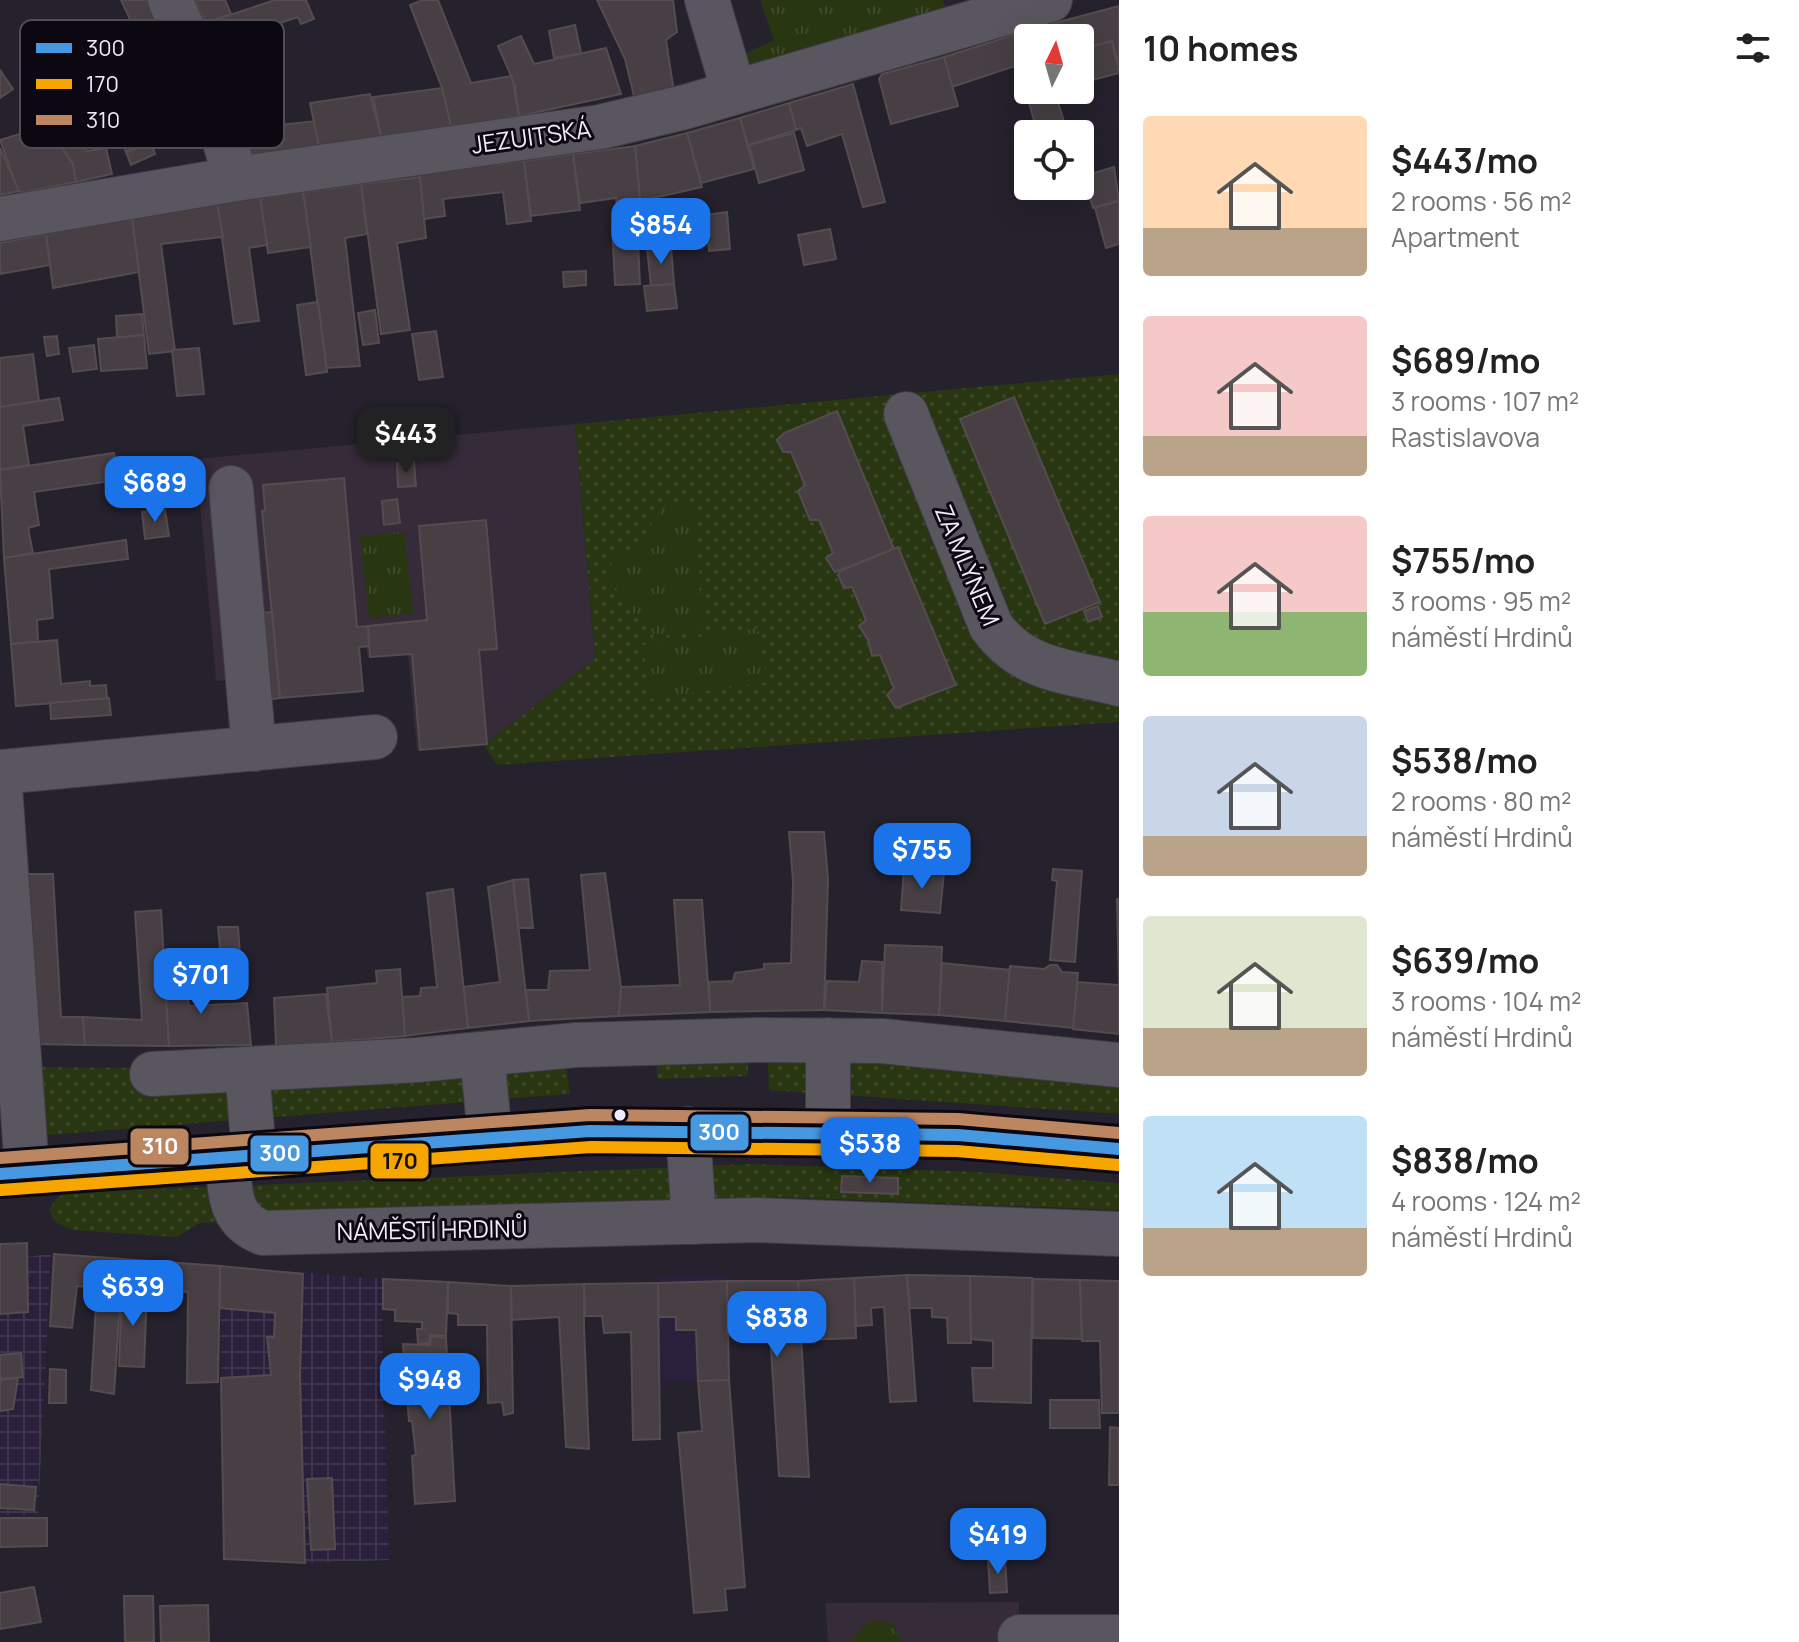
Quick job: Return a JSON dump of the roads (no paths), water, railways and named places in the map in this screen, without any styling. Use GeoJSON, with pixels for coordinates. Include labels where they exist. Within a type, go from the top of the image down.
{"type":"FeatureCollection","features":[{"type":"Feature","properties":{"kind":"main road"},"geometry":{"type":"LineString","coordinates":[[13,1172],[490,1137],[688,1129],[958,1135],[1119,1149]]}},
{"type":"Feature","properties":{"kind":"street"},"geometry":{"type":"LineString","coordinates":[[170,0],[179,20]]}},
{"type":"Feature","properties":{"kind":"street"},"geometry":{"type":"LineString","coordinates":[[707,0],[734,92]]}},
{"type":"Feature","properties":{"kind":"street","name":"JEZUITSKÁ"},"geometry":{"type":"LineString","coordinates":[[0,219],[236,179],[600,127],[734,92],[1050,0]]}},
{"type":"Feature","properties":{"kind":"street"},"geometry":{"type":"LineString","coordinates":[[227,148],[236,179]]}},
{"type":"Feature","properties":{"kind":"street","name":"ZA MLÝNEM"},"geometry":{"type":"LineString","coordinates":[[906,414],[991,626],[1000,639],[1012,651],[1048,670],[1119,684]]}},
{"type":"Feature","properties":{"kind":"street"},"geometry":{"type":"LineString","coordinates":[[231,488],[254,749]]}},
{"type":"Feature","properties":{"kind":"street"},"geometry":{"type":"LineString","coordinates":[[0,772],[375,737]]}},
{"type":"Feature","properties":{"kind":"street"},"geometry":{"type":"LineString","coordinates":[[0,786],[13,1172]]}},
{"type":"Feature","properties":{"kind":"street"},"geometry":{"type":"LineString","coordinates":[[828,1040],[828,1131]]}},
{"type":"Feature","properties":{"kind":"street"},"geometry":{"type":"LineString","coordinates":[[152,1074],[482,1054],[576,1045],[828,1040],[882,1041],[1119,1065]]}},
{"type":"Feature","properties":{"kind":"street"},"geometry":{"type":"LineString","coordinates":[[482,1054],[490,1137]]}},
{"type":"Feature","properties":{"kind":"street","name":"NÁMĚSTÍ HRDINŮ"},"geometry":{"type":"LineString","coordinates":[[247,1069],[241,1155],[233,1211],[248,1228],[263,1233],[757,1220],[1119,1234]]}},
{"type":"Feature","properties":{"kind":"street"},"geometry":{"type":"LineString","coordinates":[[688,1129],[694,1222]]}},
{"type":"Feature","properties":{"kind":"street"},"geometry":{"type":"LineString","coordinates":[[1020,1637],[1119,1637]]}}]}
